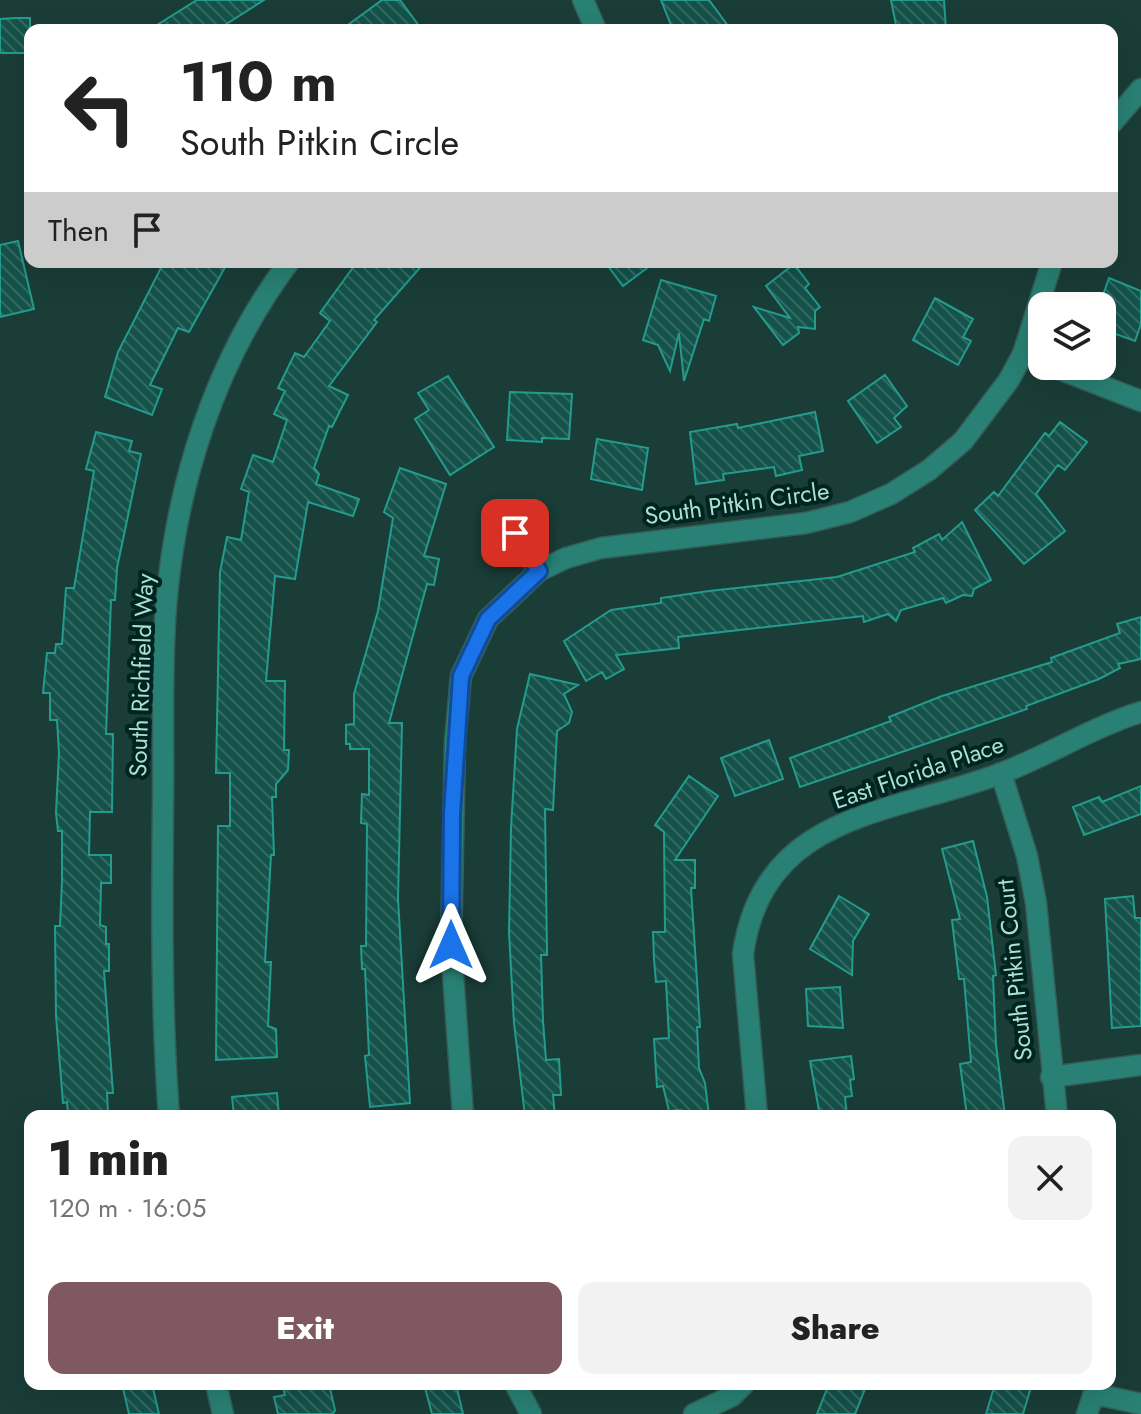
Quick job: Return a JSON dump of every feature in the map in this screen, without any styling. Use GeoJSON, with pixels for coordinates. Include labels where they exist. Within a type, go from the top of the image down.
{"type":"FeatureCollection","features":[{"type":"Feature","properties":{"kind":"street"},"geometry":{"type":"LineString","coordinates":[[583,0],[587,24]]}},
{"type":"Feature","properties":{"kind":"street"},"geometry":{"type":"LineString","coordinates":[[1118,116],[1141,89]]}},
{"type":"Feature","properties":{"kind":"street","name":"South Richfield Way"},"geometry":{"type":"LineString","coordinates":[[169,1110],[162,940],[166,608],[174,538],[189,469],[212,402],[241,338],[285,268]]}},
{"type":"Feature","properties":{"kind":"street","name":"South Pitkin Circle"},"geometry":{"type":"LineString","coordinates":[[463,1110],[451,945],[452,825],[461,676],[488,619],[539,571],[566,558],[601,548],[806,523],[850,512],[891,494],[929,470],[963,441],[993,406],[1023,354],[1050,268]]}},
{"type":"Feature","properties":{"kind":"street"},"geometry":{"type":"LineString","coordinates":[[1023,354],[1028,356]]}},
{"type":"Feature","properties":{"kind":"street"},"geometry":{"type":"LineString","coordinates":[[1087,380],[1141,401]]}},
{"type":"Feature","properties":{"kind":"street"},"geometry":{"type":"LineString","coordinates":[[515,533],[539,571]]}},
{"type":"Feature","properties":{"kind":"street","name":"East Florida Place"},"geometry":{"type":"LineString","coordinates":[[756,1110],[743,954],[747,929],[778,867],[842,821],[1001,773],[1141,712]]}},
{"type":"Feature","properties":{"kind":"street","name":"South Pitkin Court"},"geometry":{"type":"LineString","coordinates":[[1001,773],[1027,856],[1036,903],[1056,1110]]}},
{"type":"Feature","properties":{"kind":"street"},"geometry":{"type":"LineString","coordinates":[[1051,1077],[1141,1065]]}},
{"type":"Feature","properties":{"kind":"street"},"geometry":{"type":"LineString","coordinates":[[217,1390],[223,1414]]}},
{"type":"Feature","properties":{"kind":"street"},"geometry":{"type":"LineString","coordinates":[[518,1390],[531,1414]]}},
{"type":"Feature","properties":{"kind":"street"},"geometry":{"type":"LineString","coordinates":[[694,1414],[738,1390]]}},
{"type":"Feature","properties":{"kind":"street"},"geometry":{"type":"LineString","coordinates":[[1087,1414],[1096,1390]]}},
{"type":"Feature","properties":{"kind":"street"},"geometry":{"type":"LineString","coordinates":[[1099,1390],[1141,1404]]}},
{"type":"Feature","properties":{"kind":"building"},"geometry":{"type":"Polygon","coordinates":[[[197,0],[264,0],[226,24],[159,24],[197,0]]]}},
{"type":"Feature","properties":{"kind":"building"},"geometry":{"type":"Polygon","coordinates":[[[382,0],[400,0],[418,24],[349,24],[382,0]]]}},
{"type":"Feature","properties":{"kind":"building"},"geometry":{"type":"Polygon","coordinates":[[[661,0],[709,0],[727,24],[671,24],[661,0]]]}},
{"type":"Feature","properties":{"kind":"building"},"geometry":{"type":"Polygon","coordinates":[[[891,0],[944,0],[946,24],[896,24],[891,0]]]}},
{"type":"Feature","properties":{"kind":"building"},"geometry":{"type":"Polygon","coordinates":[[[30,18],[30,24],[24,24],[24,53],[0,53],[0,19],[30,18]]]}},
{"type":"Feature","properties":{"kind":"building"},"geometry":{"type":"Polygon","coordinates":[[[18,241],[34,309],[0,317],[0,245],[18,241]]]}},
{"type":"Feature","properties":{"kind":"building"},"geometry":{"type":"Polygon","coordinates":[[[161,268],[225,268],[189,332],[178,328],[150,385],[162,389],[152,415],[105,397],[118,352],[161,268]]]}},
{"type":"Feature","properties":{"kind":"building"},"geometry":{"type":"Polygon","coordinates":[[[353,268],[420,268],[374,320],[377,322],[329,386],[348,395],[332,427],[329,426],[314,468],[319,474],[316,484],[359,499],[353,516],[308,502],[295,579],[275,576],[266,681],[285,681],[284,750],[289,750],[288,770],[276,784],[276,797],[272,797],[274,855],[271,855],[265,962],[271,962],[268,1026],[276,1029],[277,1057],[216,1060],[218,826],[230,826],[230,773],[216,773],[220,572],[227,537],[241,540],[249,492],[241,489],[253,455],[273,462],[287,420],[274,414],[285,391],[278,388],[295,353],[304,357],[330,321],[320,313],[353,268]]]}},
{"type":"Feature","properties":{"kind":"building"},"geometry":{"type":"Polygon","coordinates":[[[610,268],[647,268],[623,286],[610,268]]]}},
{"type":"Feature","properties":{"kind":"building"},"geometry":{"type":"Polygon","coordinates":[[[789,268],[797,268],[809,284],[805,288],[820,307],[815,311],[815,329],[798,327],[799,333],[783,345],[754,307],[790,318],[766,286],[789,268]]]}},
{"type":"Feature","properties":{"kind":"building"},"geometry":{"type":"Polygon","coordinates":[[[1109,278],[1141,291],[1141,324],[1135,341],[1116,334],[1116,292],[1104,292],[1109,278]]]}},
{"type":"Feature","properties":{"kind":"building"},"geometry":{"type":"Polygon","coordinates":[[[661,280],[716,296],[709,321],[704,319],[684,381],[679,333],[670,371],[658,345],[643,340],[661,280]]]}},
{"type":"Feature","properties":{"kind":"building"},"geometry":{"type":"Polygon","coordinates":[[[935,298],[973,319],[963,337],[971,341],[958,365],[913,340],[935,298]]]}},
{"type":"Feature","properties":{"kind":"building"},"geometry":{"type":"Polygon","coordinates":[[[885,375],[907,406],[894,418],[901,427],[877,443],[848,401],[885,375]]]}},
{"type":"Feature","properties":{"kind":"building"},"geometry":{"type":"Polygon","coordinates":[[[448,376],[494,447],[450,475],[415,419],[429,410],[418,393],[448,376]]]}},
{"type":"Feature","properties":{"kind":"building"},"geometry":{"type":"Polygon","coordinates":[[[510,392],[572,394],[569,439],[542,438],[542,442],[507,440],[510,392]]]}},
{"type":"Feature","properties":{"kind":"building"},"geometry":{"type":"Polygon","coordinates":[[[815,412],[823,451],[799,456],[802,470],[776,476],[774,467],[723,474],[724,480],[696,484],[690,432],[737,424],[738,428],[815,412]]]}},
{"type":"Feature","properties":{"kind":"building"},"geometry":{"type":"Polygon","coordinates":[[[1060,422],[1087,442],[1065,470],[1058,465],[1036,494],[1065,531],[1024,564],[975,510],[994,492],[998,496],[1045,433],[1049,436],[1060,422]]]}},
{"type":"Feature","properties":{"kind":"building"},"geometry":{"type":"Polygon","coordinates":[[[96,432],[132,441],[129,451],[141,454],[117,568],[115,600],[111,600],[106,734],[113,734],[112,812],[90,812],[89,855],[111,855],[111,883],[101,883],[100,925],[106,927],[106,944],[109,944],[109,971],[104,971],[113,1093],[107,1093],[108,1110],[68,1110],[67,1102],[63,1103],[56,1016],[55,926],[60,926],[62,881],[62,831],[58,831],[56,813],[59,753],[57,720],[50,720],[50,693],[43,693],[47,653],[55,653],[56,644],[62,644],[66,588],[74,588],[94,471],[86,469],[96,432]]]}},
{"type":"Feature","properties":{"kind":"building"},"geometry":{"type":"Polygon","coordinates":[[[597,439],[648,448],[642,490],[591,479],[597,439]]]}},
{"type":"Feature","properties":{"kind":"building"},"geometry":{"type":"Polygon","coordinates":[[[400,468],[446,484],[424,556],[439,559],[434,585],[427,584],[389,723],[402,723],[398,899],[410,1103],[370,1107],[365,1056],[369,1055],[365,969],[362,969],[361,946],[366,946],[367,824],[361,823],[362,794],[369,795],[369,749],[350,749],[350,744],[346,744],[346,725],[354,724],[354,694],[378,611],[393,518],[384,512],[400,468]]]}},
{"type":"Feature","properties":{"kind":"building"},"geometry":{"type":"Polygon","coordinates":[[[962,522],[991,580],[974,589],[972,596],[963,595],[946,603],[943,598],[901,610],[896,621],[888,614],[864,622],[863,616],[678,637],[679,648],[616,655],[624,669],[606,679],[602,672],[586,681],[564,641],[611,610],[661,603],[661,598],[837,577],[915,552],[913,548],[939,534],[942,540],[962,522]]]}},
{"type":"Feature","properties":{"kind":"building"},"geometry":{"type":"Polygon","coordinates":[[[1141,617],[1141,659],[1118,664],[1120,668],[1099,679],[1026,706],[1027,709],[800,787],[790,758],[891,721],[889,717],[942,696],[1052,662],[1051,658],[1120,633],[1117,624],[1141,617]]]}},
{"type":"Feature","properties":{"kind":"building"},"geometry":{"type":"Polygon","coordinates":[[[530,674],[578,685],[564,694],[572,712],[569,723],[557,731],[553,810],[545,809],[547,955],[541,955],[543,1021],[546,1060],[559,1059],[561,1095],[553,1095],[554,1110],[524,1110],[514,1023],[509,932],[517,729],[530,674]]]}},
{"type":"Feature","properties":{"kind":"building"},"geometry":{"type":"Polygon","coordinates":[[[769,740],[783,779],[735,796],[721,758],[769,740]]]}},
{"type":"Feature","properties":{"kind":"building"},"geometry":{"type":"Polygon","coordinates":[[[689,776],[718,796],[675,860],[695,860],[695,888],[691,888],[700,1027],[697,1027],[699,1068],[705,1083],[708,1110],[669,1110],[663,1086],[657,1087],[654,1039],[669,1038],[666,981],[656,982],[654,959],[653,932],[665,932],[664,832],[655,825],[689,776]]]}},
{"type":"Feature","properties":{"kind":"building"},"geometry":{"type":"Polygon","coordinates":[[[1141,786],[1141,814],[1084,835],[1073,807],[1099,797],[1102,802],[1141,786]]]}},
{"type":"Feature","properties":{"kind":"building"},"geometry":{"type":"Polygon","coordinates":[[[973,841],[987,897],[996,975],[993,976],[996,1045],[1004,1110],[966,1110],[960,1064],[971,1062],[964,979],[959,979],[952,920],[960,919],[942,849],[973,841]]]}},
{"type":"Feature","properties":{"kind":"building"},"geometry":{"type":"Polygon","coordinates":[[[839,896],[869,914],[853,941],[852,975],[810,949],[839,896]]]}},
{"type":"Feature","properties":{"kind":"building"},"geometry":{"type":"Polygon","coordinates":[[[1133,896],[1135,918],[1141,918],[1141,1026],[1112,1028],[1105,899],[1133,896]]]}},
{"type":"Feature","properties":{"kind":"building"},"geometry":{"type":"Polygon","coordinates":[[[840,987],[843,1028],[808,1026],[806,989],[840,987]]]}},
{"type":"Feature","properties":{"kind":"building"},"geometry":{"type":"Polygon","coordinates":[[[851,1056],[854,1079],[850,1080],[852,1096],[845,1097],[846,1110],[819,1110],[810,1061],[851,1056]]]}},
{"type":"Feature","properties":{"kind":"building"},"geometry":{"type":"Polygon","coordinates":[[[277,1093],[278,1110],[233,1110],[232,1097],[277,1093]]]}},
{"type":"Feature","properties":{"kind":"building"},"geometry":{"type":"Polygon","coordinates":[[[123,1390],[153,1390],[159,1414],[129,1414],[123,1390]]]}},
{"type":"Feature","properties":{"kind":"building"},"geometry":{"type":"Polygon","coordinates":[[[284,1390],[330,1390],[335,1410],[333,1414],[278,1414],[274,1397],[285,1395],[284,1390]]]}},
{"type":"Feature","properties":{"kind":"building"},"geometry":{"type":"Polygon","coordinates":[[[426,1390],[457,1390],[463,1414],[432,1414],[426,1390]]]}},
{"type":"Feature","properties":{"kind":"building"},"geometry":{"type":"Polygon","coordinates":[[[827,1390],[865,1390],[855,1414],[817,1414],[827,1390]]]}},
{"type":"Feature","properties":{"kind":"building"},"geometry":{"type":"Polygon","coordinates":[[[993,1390],[1030,1390],[1023,1414],[986,1414],[993,1390]]]}},
{"type":"Feature","properties":{"kind":"route"},"geometry":{"type":"LineString","coordinates":[[451,945],[452,814],[461,676],[474,642],[488,619],[539,571],[515,533]]}}]}
